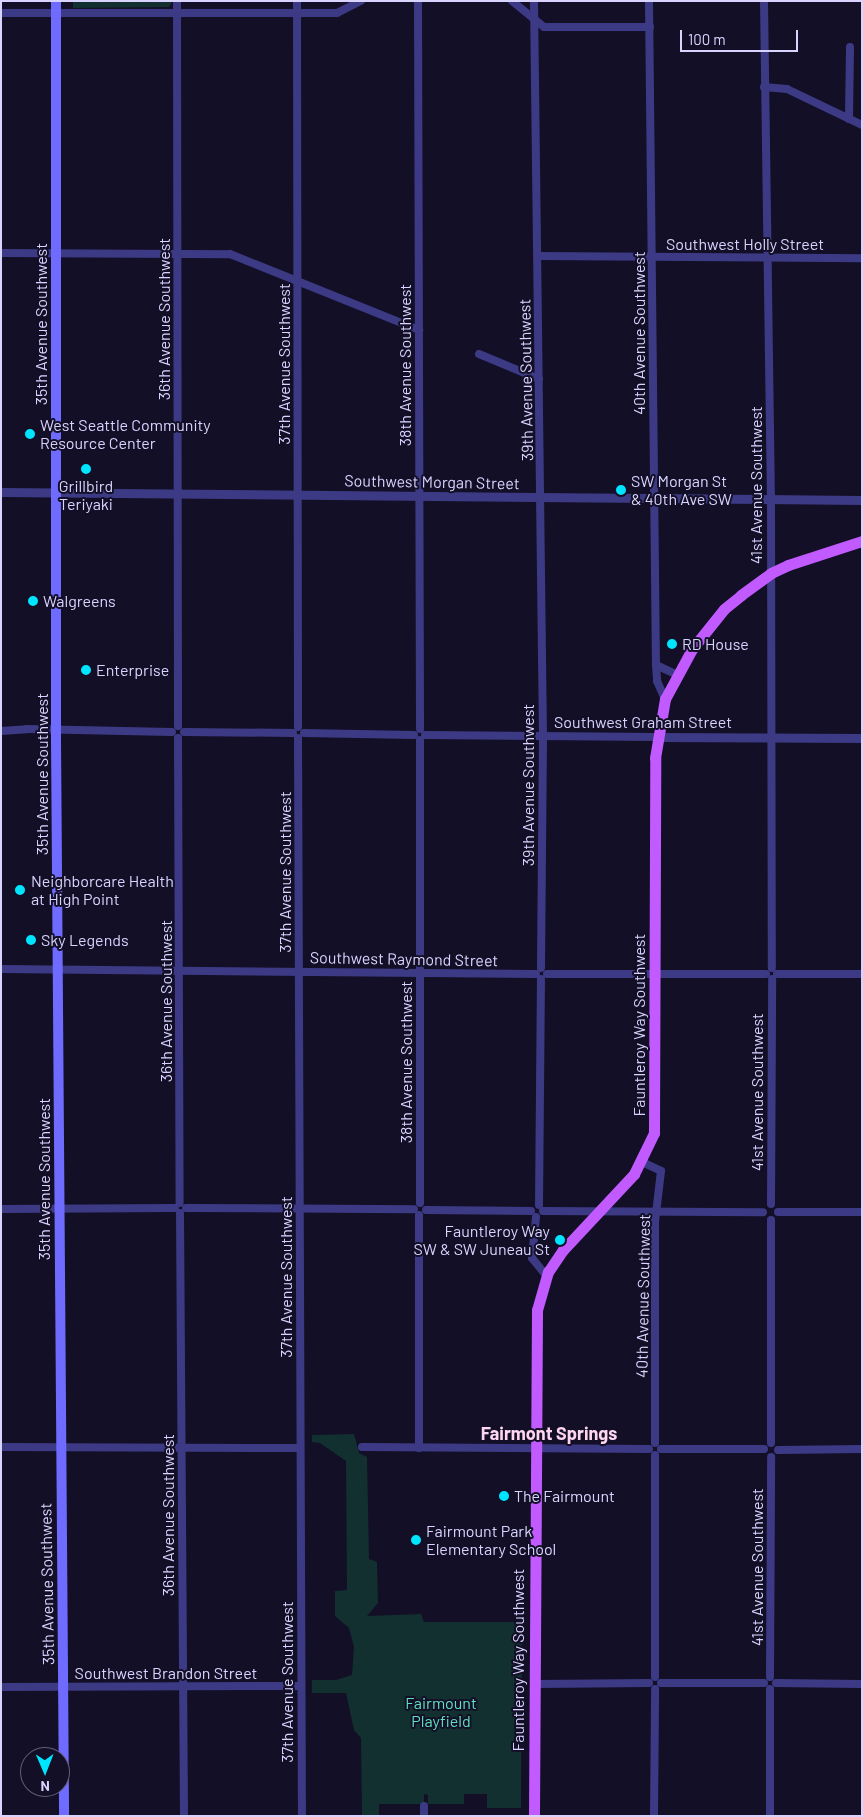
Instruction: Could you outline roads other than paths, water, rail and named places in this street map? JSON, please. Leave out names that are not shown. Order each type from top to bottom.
[{"type":"main road","name":"35th Avenue Southwest","points":[[56,1],[56,729],[64,1816]]},
{"type":"main road","name":"Fauntleroy Way Southwest","points":[[534,1816],[535,1326],[539,1293],[546,1275],[563,1250],[642,1162],[654,1132],[656,1116],[657,737],[664,699],[692,649],[724,609],[771,573],[804,558],[862,541]]},
{"type":"street","name":"36th Avenue Southwest","points":[[177,1],[177,494],[184,1816]]},
{"type":"street","name":"37th Avenue Southwest","points":[[297,1],[302,1816]]},
{"type":"street","points":[[1,14],[337,13],[361,1]]},
{"type":"street","name":"38th Avenue Southwest","points":[[418,1],[420,497],[419,1211]]},
{"type":"street","points":[[512,1],[527,11],[534,21],[544,28],[650,28]]},
{"type":"street","name":"39th Avenue Southwest","points":[[534,1],[543,736],[541,1208]]},
{"type":"street","name":"40th Avenue Southwest","points":[[649,1],[656,665],[657,681],[664,699]]},
{"type":"street","name":"41st Avenue Southwest","points":[[764,1],[771,499],[771,1204]]},
{"type":"street","points":[[849,119],[850,47]]},
{"type":"street","points":[[764,87],[787,89],[862,125]]},
{"type":"street","points":[[1,253],[178,252],[235,255],[419,330]]},
{"type":"street","name":"Southwest Holly Street","points":[[538,256],[862,258]]},
{"type":"street","points":[[479,354],[539,379]]},
{"type":"street","name":"Southwest Morgan Street","points":[[1,492],[862,500]]},
{"type":"street","points":[[656,665],[677,674]]},
{"type":"street","name":"Southwest Graham Street","points":[[1,731],[56,729],[420,735],[862,738]]},
{"type":"street","name":"Southwest Raymond Street","points":[[1,969],[541,974],[862,974]]},
{"type":"street","name":"40th Avenue Southwest","points":[[642,1162],[661,1171],[657,1211],[654,1816]]},
{"type":"street","points":[[763,1212],[771,1204],[778,1212],[862,1212]]},
{"type":"street","points":[[1,1209],[180,1208],[534,1214],[541,1208],[600,1211],[763,1212],[771,1220]]},
{"type":"street","points":[[419,1211],[419,1448]]},
{"type":"street","points":[[764,1450],[771,1443],[771,1220],[778,1212]]},
{"type":"street","points":[[534,1214],[532,1258],[546,1275]]},
{"type":"street","points":[[771,1443],[778,1450]]},
{"type":"street","points":[[1,1447],[300,1448]]},
{"type":"street","points":[[362,1447],[764,1450],[771,1457],[778,1450],[862,1449]]},
{"type":"street","name":"41st Avenue Southwest","points":[[770,1816],[771,1457]]},
{"type":"street","points":[[535,1684],[862,1684]]},
{"type":"street","name":"Southwest Brandon Street","points":[[1,1688],[301,1686]]},
{"type":"street","points":[[424,1806],[424,1816]]},
{"type":"place","name":"West Seattle Community Resource Center","points":[[30,434]]},
{"type":"place","name":"Grillbird Teriyaki","points":[[86,469]]},
{"type":"place","name":"SW Morgan St & 40th Ave SW","points":[[621,490]]},
{"type":"place","name":"Walgreens","points":[[33,601]]},
{"type":"place","name":"RD House","points":[[672,644]]},
{"type":"place","name":"Enterprise","points":[[86,670]]},
{"type":"place","name":"Neighborcare Health at High Point","points":[[20,890]]},
{"type":"place","name":"Sky Legends","points":[[31,940]]},
{"type":"place","name":"Fauntleroy Way SW & SW Juneau St","points":[[560,1240]]},
{"type":"place","name":"The Fairmount","points":[[504,1496]]},
{"type":"place","name":"Fairmount Park Elementary School","points":[[416,1540]]},
{"type":"district","name":"Fairmont Springs","points":[[549,1433]]},
{"type":"park label","name":"Fairmount Playfield","points":[[441,1712]]}]
